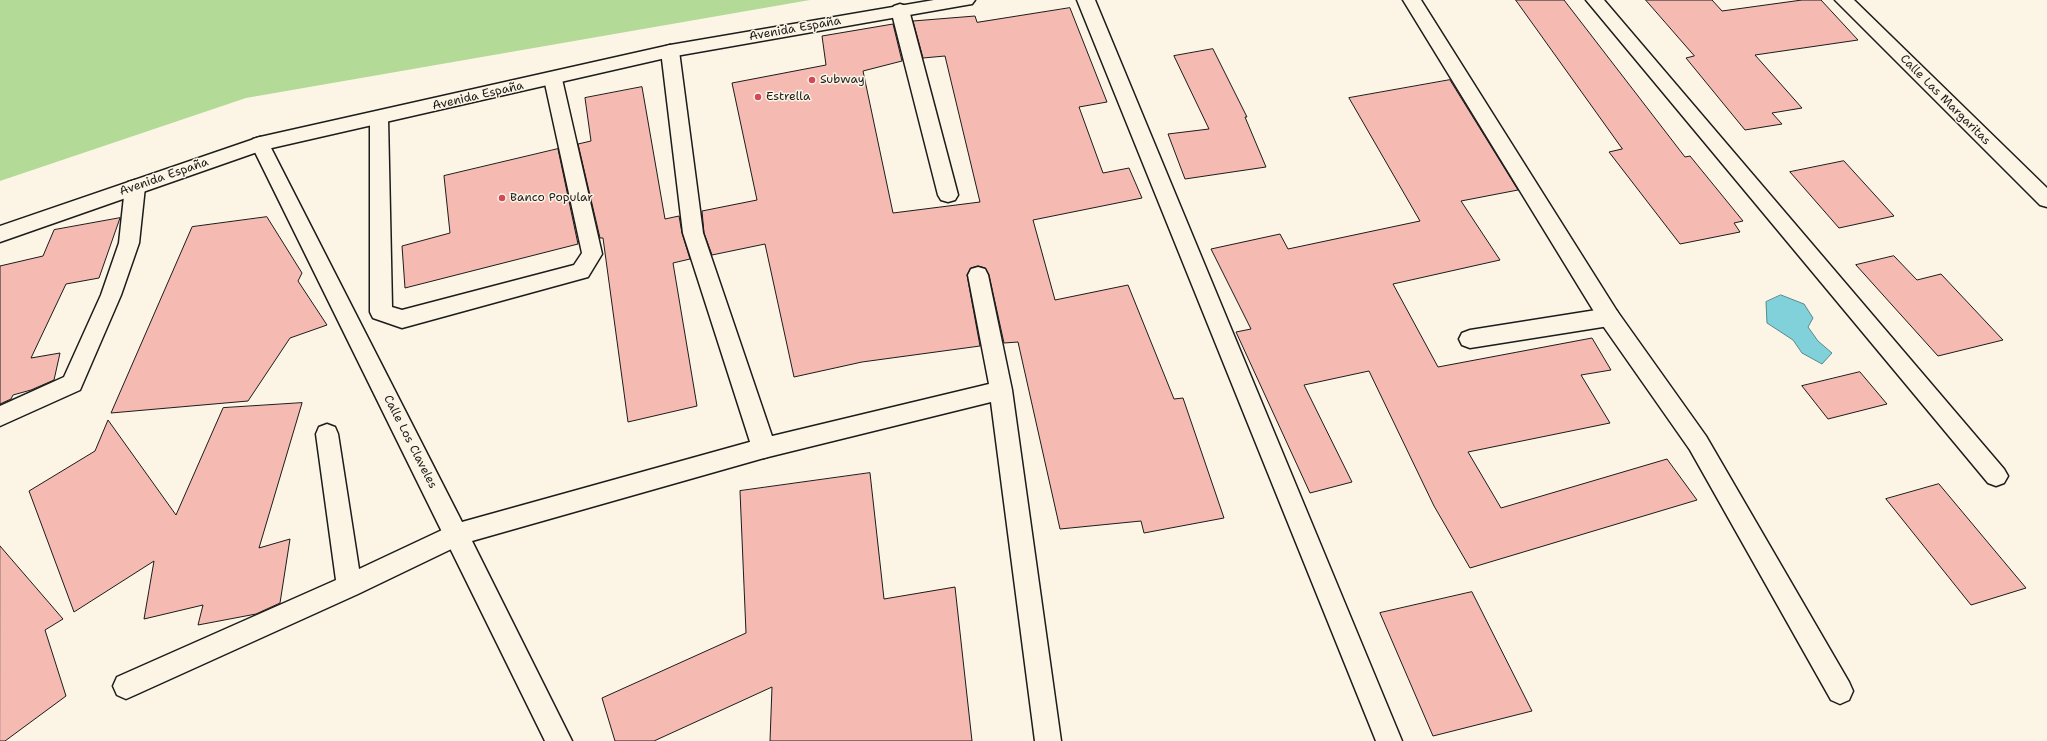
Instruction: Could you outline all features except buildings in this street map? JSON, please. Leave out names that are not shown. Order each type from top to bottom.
[{"type":"street","name":"Avenida España","points":[[0,234],[260,144],[553,79],[670,51],[900,10],[966,0]]},
{"type":"street","points":[[1086,0],[1389,741]]},
{"type":"street","points":[[1412,0],[1609,316],[1698,443],[1840,691]]},
{"type":"street","points":[[1595,0],[1996,476]]},
{"type":"street","name":"Calle Las Margaritas","points":[[1844,0],[2047,200]]},
{"type":"street","points":[[900,10],[948,194]]},
{"type":"street","points":[[670,51],[692,233],[764,448]]},
{"type":"street","points":[[379,118],[381,312],[402,319],[581,271],[592,254],[553,79]]},
{"type":"street","name":"Calle Los Claveles","points":[[260,144],[457,534],[559,741]]},
{"type":"street","points":[[0,416],[72,383],[111,295],[129,243],[135,187]]},
{"type":"street","points":[[978,275],[1001,390],[1048,741]]},
{"type":"street","points":[[1470,339],[1609,316]]},
{"type":"street","points":[[126,686],[349,586],[457,534],[764,448],[1001,390]]},
{"type":"street","points":[[327,434],[349,586]]},
{"type":"green space","points":[[0,0],[810,0],[246,98],[0,181]]},
{"type":"water","points":[[1781,295],[1804,304],[1813,318],[1808,327],[1818,341],[1832,353],[1822,364],[1802,353],[1793,340],[1767,323],[1766,302]]},
{"type":"place","name":"Subway","points":[[812,80]]},
{"type":"place","name":"Estrella","points":[[758,97]]},
{"type":"place","name":"Banco Popular","points":[[502,198]]}]
